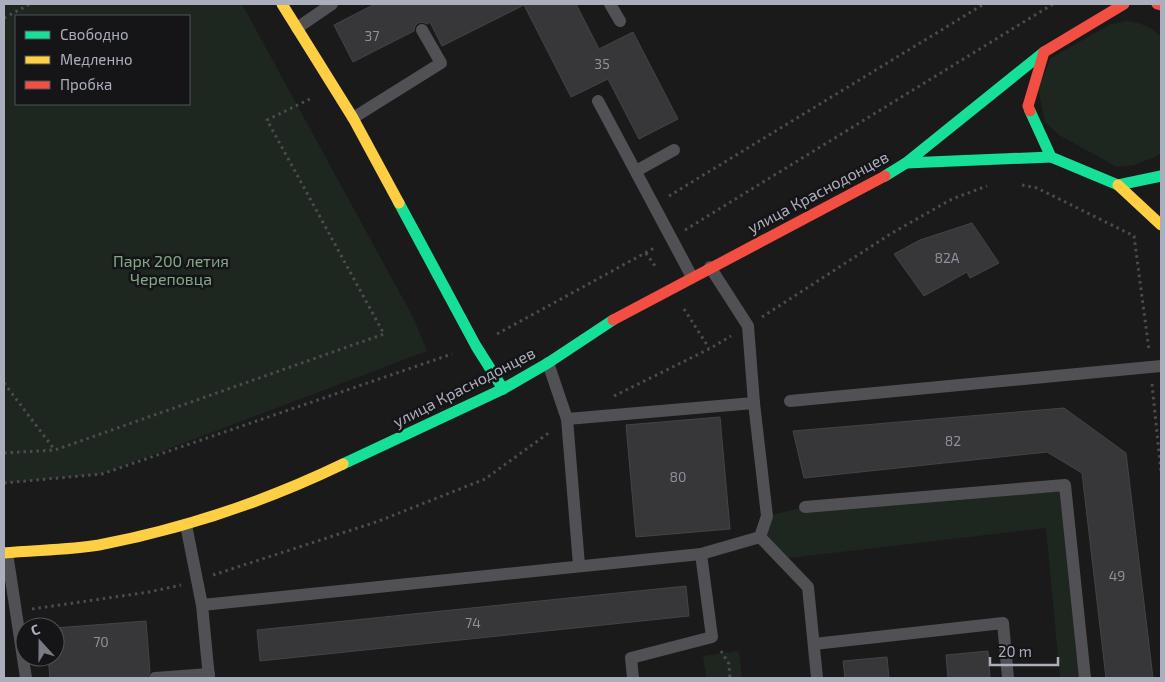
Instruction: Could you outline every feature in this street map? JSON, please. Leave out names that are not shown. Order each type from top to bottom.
[{"type":"main road","points":[[282,4],[353,118],[476,346],[502,389]]},
{"type":"main road","name":"улица Краснодонцев","points":[[5,553],[97,544],[186,525],[308,480],[502,389],[548,363],[616,318],[885,176],[906,163],[1044,52],[1102,9],[1124,4]]},
{"type":"main road","points":[[1157,4],[1161,5]]},
{"type":"main road","points":[[1044,52],[1028,106],[1051,157],[1118,185],[1161,225]]},
{"type":"main road","name":"улица Краснодонцев","points":[[906,163],[1051,157]]},
{"type":"main road","points":[[1118,185],[1161,176]]},
{"type":"lane","points":[[297,28],[332,4]]},
{"type":"lane","points":[[610,4],[620,21]]},
{"type":"lane","points":[[353,118],[441,63],[422,30]]},
{"type":"lane","points":[[598,101],[692,277]]},
{"type":"lane","points":[[636,171],[674,150]]},
{"type":"lane","points":[[710,267],[748,326],[754,403],[767,516],[760,537]]},
{"type":"lane","points":[[548,363],[567,420],[578,565]]},
{"type":"lane","points":[[790,401],[1161,366]]},
{"type":"lane","points":[[567,420],[754,403]]},
{"type":"lane","points":[[806,507],[1064,485],[1085,678]]},
{"type":"lane","points":[[155,678],[209,676],[202,605],[186,525]]},
{"type":"lane","points":[[202,605],[578,565],[701,554],[760,537]]},
{"type":"lane","points":[[760,537],[808,587],[817,678]]},
{"type":"lane","points":[[5,553],[26,678]]},
{"type":"lane","points":[[633,678],[631,658],[712,638],[701,554]]},
{"type":"lane","points":[[814,644],[1003,623],[1008,678]]},
{"type":"path","points":[[4,18],[30,4]]},
{"type":"path","points":[[654,205],[984,4]]},
{"type":"path","points":[[4,483],[102,474],[476,346],[671,238],[1053,4]]},
{"type":"path","points":[[4,453],[55,450],[384,334],[267,120],[298,106],[332,86]]},
{"type":"path","points":[[4,383],[55,450]]},
{"type":"path","points":[[712,638],[729,664],[730,678]]},
{"type":"green space","name":"Парк 200 летия Череповца","points":[[4,4],[242,4],[414,319],[427,351],[102,474],[4,483]]},
{"type":"green space","points":[[1127,21],[1145,26],[1161,37],[1161,153],[1134,165],[1117,167],[1059,135],[1045,122],[1038,88],[1051,58],[1111,24]]},
{"type":"green space","points":[[1065,485],[1085,678],[1060,678],[1046,528],[781,559],[760,537],[767,516],[805,507]]},
{"type":"green space","points":[[739,651],[742,678],[706,678],[703,656]]},
{"type":"building","points":[[375,4],[576,4],[599,49],[633,32],[678,119],[639,139],[608,79],[571,97],[524,5],[442,46],[430,22],[427,24],[418,23],[414,31],[353,62],[334,25]]},
{"type":"building","points":[[972,223],[999,263],[970,278],[967,272],[924,296],[894,254],[920,240]]},
{"type":"building","points":[[1064,408],[1126,453],[1153,678],[1106,678],[1082,473],[1047,452],[804,478],[793,431]]},
{"type":"building","points":[[720,417],[730,529],[636,537],[626,425]]},
{"type":"building","points":[[686,586],[689,616],[260,661],[257,630]]},
{"type":"building","points":[[146,621],[150,672],[147,678],[50,678],[49,667],[65,667],[65,627]]},
{"type":"building","points":[[988,651],[990,678],[948,678],[946,655]]},
{"type":"building","points":[[887,657],[889,678],[845,678],[843,661]]},
{"type":"traffic: fast","points":[[885,176],[906,163],[1044,52]]},
{"type":"traffic: fast","points":[[1030,111],[1051,157],[1118,185],[1161,176]]},
{"type":"traffic: fast","points":[[906,163],[1051,157]]},
{"type":"traffic: fast","points":[[399,203],[476,346],[503,389]]},
{"type":"traffic: fast","points":[[343,464],[503,389],[548,363],[613,320]]},
{"type":"traffic: slow","points":[[282,4],[353,118],[399,203]]},
{"type":"traffic: slow","points":[[1118,185],[1161,225]]},
{"type":"traffic: slow","points":[[4,553],[87,547],[162,531],[254,502],[343,464]]},
{"type":"traffic: jam","points":[[1030,111],[1028,106],[1044,52],[1124,4]]},
{"type":"traffic: jam","points":[[1157,4],[1161,5]]},
{"type":"traffic: jam","points":[[613,320],[885,176]]}]
